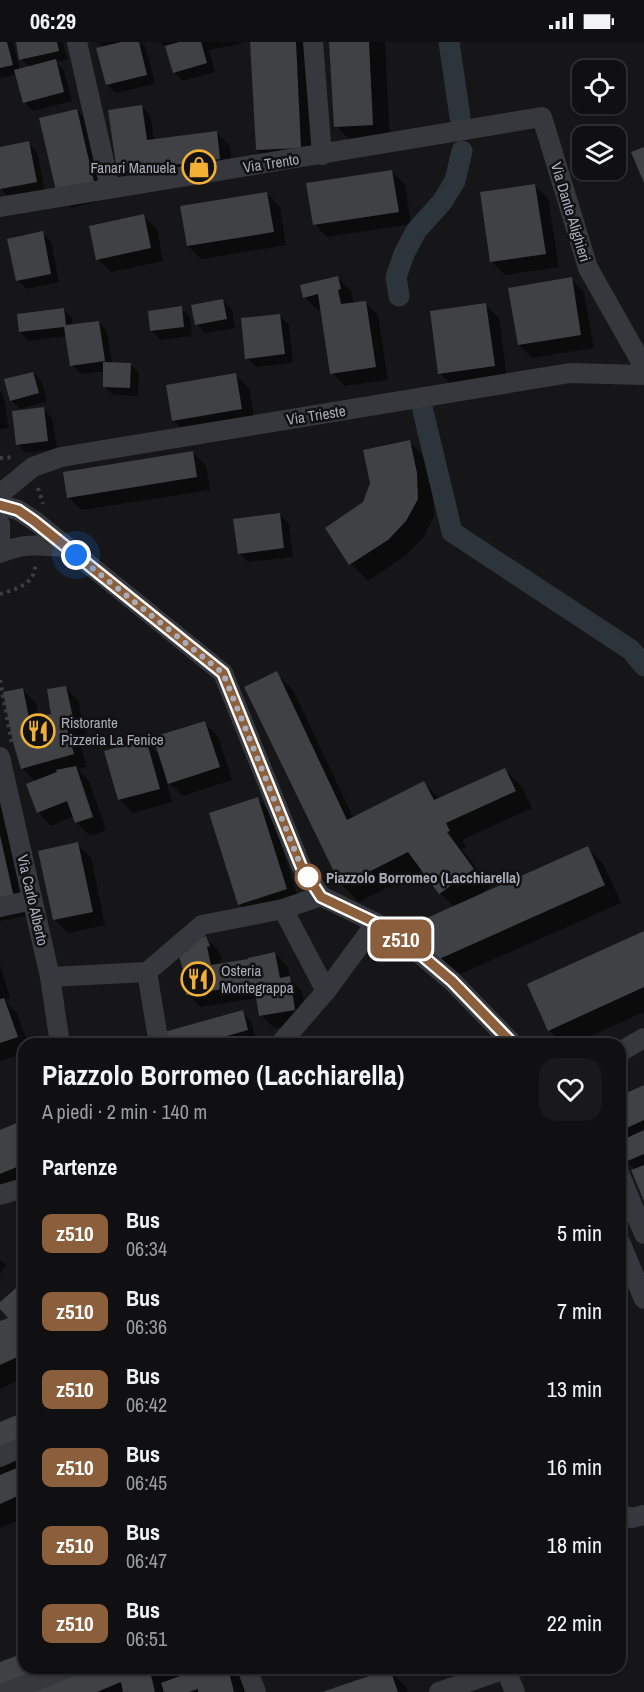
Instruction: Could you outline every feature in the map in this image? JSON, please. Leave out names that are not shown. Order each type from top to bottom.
[{"type":"street","points":[[77,42],[110,188]]},
{"type":"street","points":[[313,42],[322,155]]},
{"type":"street","name":"Via Trento","points":[[0,207],[542,117]]},
{"type":"street","name":"Via Dante Alighieri","points":[[542,117],[588,268],[644,367]]},
{"type":"street","name":"Via Trieste","points":[[0,494],[33,467],[61,457],[570,373],[644,375]]},
{"type":"street","points":[[0,505],[18,510],[223,673],[301,866],[321,897],[376,923],[406,942],[452,981],[507,1038]]},
{"type":"street","points":[[0,524],[0,543]]},
{"type":"street","points":[[0,553],[33,544],[66,547]]},
{"type":"street","name":"Via Carlo Alberto","points":[[0,757],[50,976],[59,1038]]},
{"type":"street","points":[[50,976],[147,972],[202,925],[284,909],[321,897]]},
{"type":"street","points":[[0,907],[32,900]]},
{"type":"street","points":[[284,909],[326,991]]},
{"type":"street","points":[[285,1038],[326,991],[376,923]]},
{"type":"street","points":[[147,972],[158,1038]]},
{"type":"street","points":[[626,1048],[644,1038]]},
{"type":"street","points":[[0,1195],[18,1190]]},
{"type":"street","points":[[626,1190],[644,1234]]},
{"type":"street","points":[[626,1256],[644,1299]]},
{"type":"street","points":[[0,1457],[18,1449]]},
{"type":"street","points":[[626,1516],[632,1518],[644,1515]]},
{"type":"street","points":[[7,1692],[53,1674]]},
{"type":"street","points":[[249,1674],[256,1692]]},
{"type":"street","points":[[439,1692],[491,1674]]},
{"type":"street","points":[[507,1674],[515,1692]]},
{"type":"path","points":[[0,594],[24,586],[32,577],[35,568],[33,544]]},
{"type":"building","points":[[0,42],[7,42],[13,65],[0,68]]},
{"type":"building","points":[[16,42],[57,42],[59,51],[19,60]]},
{"type":"building","points":[[121,42],[139,42],[147,75],[106,85],[96,48]]},
{"type":"building","points":[[179,42],[201,42],[207,63],[173,73],[165,46]]},
{"type":"building","points":[[250,42],[296,42],[301,148],[256,150]]},
{"type":"building","points":[[329,42],[369,42],[373,125],[334,127]]},
{"type":"building","points":[[56,59],[64,92],[23,103],[14,70]]},
{"type":"building","points":[[142,105],[147,140],[217,131],[220,159],[117,172],[108,110]]},
{"type":"building","points":[[77,109],[95,186],[57,195],[39,118]]},
{"type":"building","points":[[29,141],[37,182],[0,189],[0,147]]},
{"type":"building","points":[[644,147],[644,183],[631,152]]},
{"type":"building","points":[[392,170],[399,212],[313,225],[306,183]]},
{"type":"building","points":[[535,184],[546,254],[490,262],[480,192]]},
{"type":"building","points":[[267,192],[274,232],[187,246],[180,206]]},
{"type":"building","points":[[144,214],[151,248],[96,260],[89,226]]},
{"type":"building","points":[[43,231],[51,274],[16,281],[7,239]]},
{"type":"building","points":[[338,276],[341,304],[366,301],[376,367],[330,374],[318,294],[303,298],[300,285]]},
{"type":"building","points":[[572,277],[581,335],[518,345],[508,288]]},
{"type":"building","points":[[223,299],[227,319],[195,325],[191,305]]},
{"type":"building","points":[[486,303],[495,366],[438,374],[430,311]]},
{"type":"building","points":[[182,306],[184,327],[150,331],[148,311]]},
{"type":"building","points":[[64,308],[66,325],[99,321],[105,361],[70,366],[64,327],[19,332],[17,314]]},
{"type":"building","points":[[280,314],[285,354],[245,359],[241,318]]},
{"type":"building","points":[[103,362],[131,363],[130,388],[103,387]]},
{"type":"building","points":[[33,372],[39,393],[10,401],[4,379]]},
{"type":"building","points":[[236,373],[242,409],[172,421],[166,385]]},
{"type":"building","points":[[44,407],[48,441],[16,445],[12,411]]},
{"type":"building","points":[[410,440],[417,473],[418,499],[406,521],[388,540],[349,565],[325,528],[363,502],[370,483],[363,450]]},
{"type":"building","points":[[193,451],[197,477],[67,498],[63,472]]},
{"type":"building","points":[[280,513],[284,548],[238,554],[233,519]]},
{"type":"building","points":[[277,671],[347,820],[424,781],[434,800],[505,768],[516,791],[446,823],[450,831],[447,832],[474,869],[439,894],[408,852],[341,886],[244,687]]},
{"type":"building","points":[[66,686],[75,727],[67,728],[74,754],[21,769],[3,692],[23,688],[29,718],[51,714],[47,689]]},
{"type":"building","points":[[205,721],[220,767],[168,784],[153,737]]},
{"type":"building","points":[[146,739],[160,789],[118,800],[104,751]]},
{"type":"building","points":[[76,766],[93,817],[75,823],[67,801],[37,813],[26,784],[57,772],[56,770]]},
{"type":"building","points":[[258,797],[287,889],[238,905],[209,813]]},
{"type":"building","points":[[0,835],[14,898],[0,901]]},
{"type":"building","points":[[78,842],[93,912],[53,920],[38,851]]},
{"type":"building","points":[[588,846],[605,885],[437,960],[420,921]]},
{"type":"building","points":[[644,931],[644,987],[548,1031],[527,984]]},
{"type":"building","points":[[206,936],[210,946],[207,947],[211,965],[275,952],[280,978],[290,976],[295,1010],[259,1016],[253,984],[186,995],[178,953],[188,951],[185,944]]},
{"type":"building","points":[[4,998],[18,1037],[0,1043],[0,999]]},
{"type":"building","points":[[243,1010],[248,1030],[220,1038],[166,1038],[164,1032]]},
{"type":"building","points":[[644,1085],[644,1120],[626,1128],[626,1093]]},
{"type":"building","points":[[18,1122],[18,1166],[0,1174],[0,1130]]},
{"type":"building","points":[[644,1130],[644,1154],[626,1162],[626,1138]]},
{"type":"building","points":[[644,1165],[644,1201],[631,1170]]},
{"type":"building","points":[[18,1286],[18,1357],[0,1365],[0,1321],[8,1318],[0,1309],[0,1302]]},
{"type":"building","points":[[18,1414],[18,1446],[0,1453],[0,1422]]},
{"type":"building","points":[[18,1468],[18,1496],[0,1504],[0,1475]]},
{"type":"building","points":[[18,1655],[18,1674],[41,1674],[0,1690],[0,1662]]},
{"type":"building","points":[[70,1674],[151,1674],[155,1692],[123,1692],[121,1682],[97,1692],[23,1692]]},
{"type":"building","points":[[185,1674],[230,1674],[234,1692],[198,1692],[198,1689],[189,1692],[164,1692],[161,1683]]},
{"type":"building","points":[[375,1674],[392,1674],[398,1692],[322,1692]]},
{"type":"waterway","points":[[449,42],[460,117]]},
{"type":"waterway","points":[[399,296],[396,277],[404,254],[416,231],[442,202],[455,181],[462,151]]},
{"type":"waterway","points":[[423,411],[452,532],[631,650],[644,666]]},
{"type":"bus line","name":"z510","points":[[0,505],[18,510],[34,521],[223,673],[301,866],[321,897],[376,923],[406,942],[452,981],[507,1038]]},
{"type":"place","name":"Fanari Manuela","points":[[199,167]]},
{"type":"place","name":"Ristorante Pizzeria La Fenice","points":[[38,731]]},
{"type":"place","name":"Piazzolo Borromeo (Lacchiarella)","points":[[308,877]]},
{"type":"place","name":"Osteria Montegrappa","points":[[198,979]]},
{"type":"route","points":[[76,555],[223,673],[301,866],[311,881],[308,877]]}]
